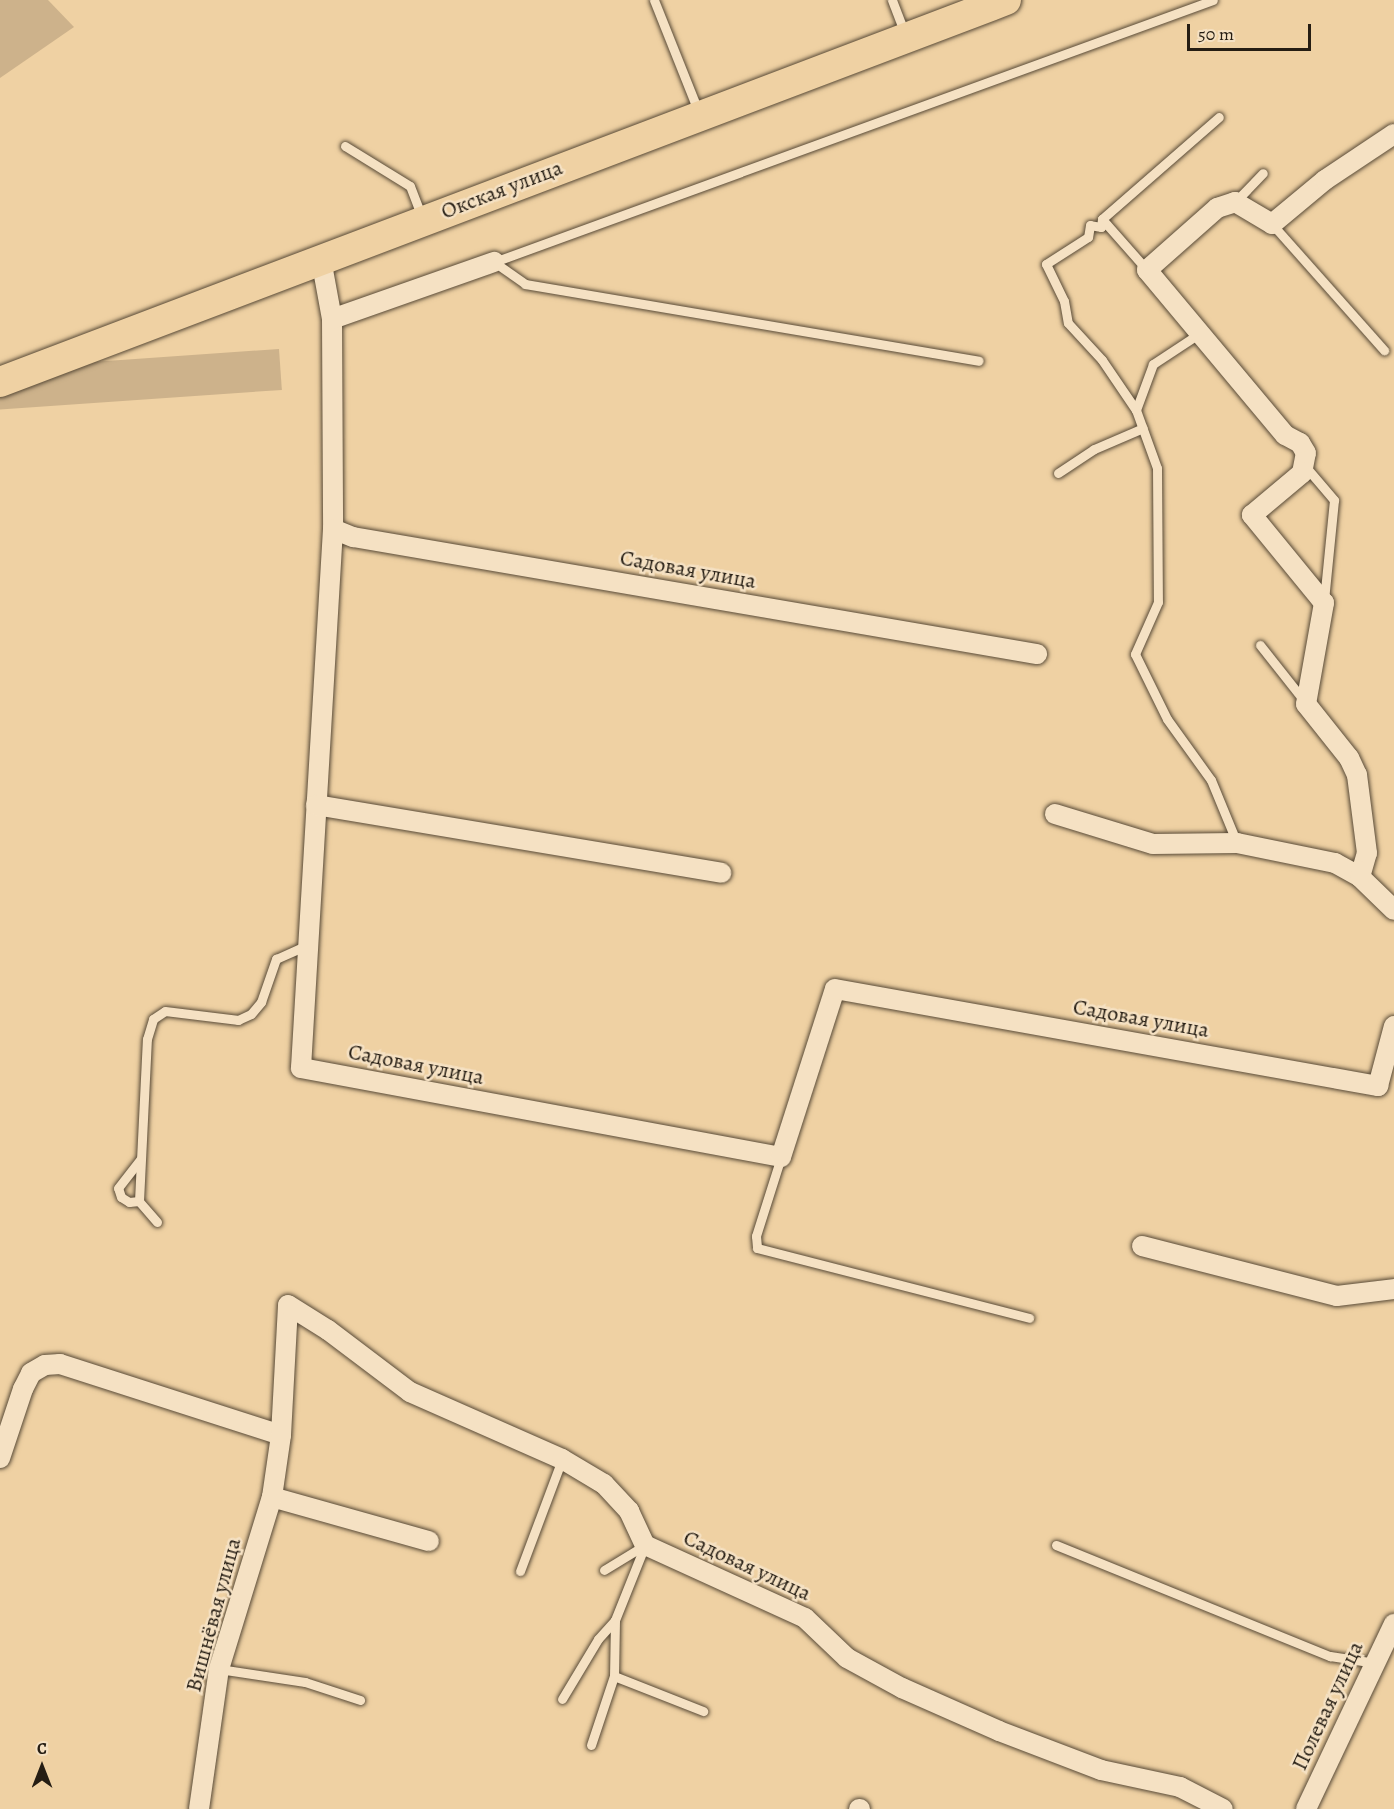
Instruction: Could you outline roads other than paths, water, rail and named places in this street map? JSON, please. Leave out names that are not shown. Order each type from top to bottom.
[{"type":"main road","name":"Окская улица","points":[[0,382],[423,219],[1006,0]]},
{"type":"street","points":[[1360,878],[1367,853],[1357,775],[1349,758],[1306,704],[1324,603],[1252,515],[1302,473],[1306,453],[1300,443],[1285,435],[1147,270],[1217,208],[1235,202],[1272,224],[1325,180],[1394,134]]},
{"type":"street","name":"Садовая улица","points":[[321,259],[333,319],[333,529],[301,1068],[781,1157],[835,988],[1378,1086],[1394,1026]]},
{"type":"street","points":[[333,319],[494,262]]},
{"type":"street","name":"Садовая улица","points":[[333,529],[365,539],[1037,654]]},
{"type":"street","points":[[316,805],[721,873]]},
{"type":"street","points":[[1055,814],[1153,844],[1237,843],[1335,863],[1360,878],[1394,910]]},
{"type":"street","points":[[1142,1246],[1336,1296],[1394,1289]]},
{"type":"street","name":"Вишнёвая улица","points":[[199,1809],[219,1669],[272,1497],[281,1435],[288,1305],[328,1329],[410,1392],[562,1459]]},
{"type":"street","points":[[0,1458],[23,1389],[31,1373],[45,1365],[60,1364],[281,1435]]},
{"type":"street","points":[[562,1459],[604,1484],[628,1511],[645,1545]]},
{"type":"street","points":[[272,1497],[429,1541]]},
{"type":"street","name":"Садовая улица","points":[[645,1545],[805,1618],[847,1658],[902,1688],[1101,1770],[1180,1787],[1223,1809]]},
{"type":"street","name":"Полевая улица","points":[[1306,1809],[1394,1624]]},
{"type":"lane","points":[[654,0],[700,115]]},
{"type":"lane","points":[[892,0],[906,36]]},
{"type":"lane","points":[[494,262],[1214,0]]},
{"type":"lane","points":[[1219,117],[1102,219],[1101,227],[1090,225],[1088,237],[1046,264],[1064,301],[1068,323],[1102,360],[1136,410],[1157,468],[1158,602],[1135,654],[1167,719],[1211,780],[1237,843]]},
{"type":"lane","points":[[345,146],[410,186],[423,219]]},
{"type":"lane","points":[[1235,202],[1263,173]]},
{"type":"lane","points":[[1102,219],[1147,270]]},
{"type":"lane","points":[[1272,224],[1384,350]]},
{"type":"lane","points":[[494,262],[525,284],[979,361]]},
{"type":"lane","points":[[1136,410],[1153,364],[1200,333]]},
{"type":"lane","points":[[1058,473],[1094,449],[1143,428]]},
{"type":"lane","points":[[1305,466],[1334,500],[1324,603]]},
{"type":"lane","points":[[1260,645],[1306,704]]},
{"type":"lane","points":[[157,1222],[139,1201],[147,1039],[153,1019],[165,1011],[238,1020],[251,1014],[261,1002],[276,959],[307,945]]},
{"type":"lane","points":[[781,1157],[756,1236],[757,1248],[1029,1318]]},
{"type":"lane","points":[[139,1201],[129,1202],[121,1197],[118,1188],[141,1159]]},
{"type":"lane","points":[[520,1571],[562,1459]]},
{"type":"lane","points":[[604,1570],[645,1545]]},
{"type":"lane","points":[[562,1699],[598,1639],[615,1620],[645,1545]]},
{"type":"lane","points":[[1056,1545],[1330,1656],[1375,1663]]},
{"type":"lane","points":[[591,1745],[614,1676],[615,1620]]},
{"type":"lane","points":[[219,1669],[305,1682],[360,1701]]},
{"type":"lane","points":[[614,1676],[703,1711]]}]
